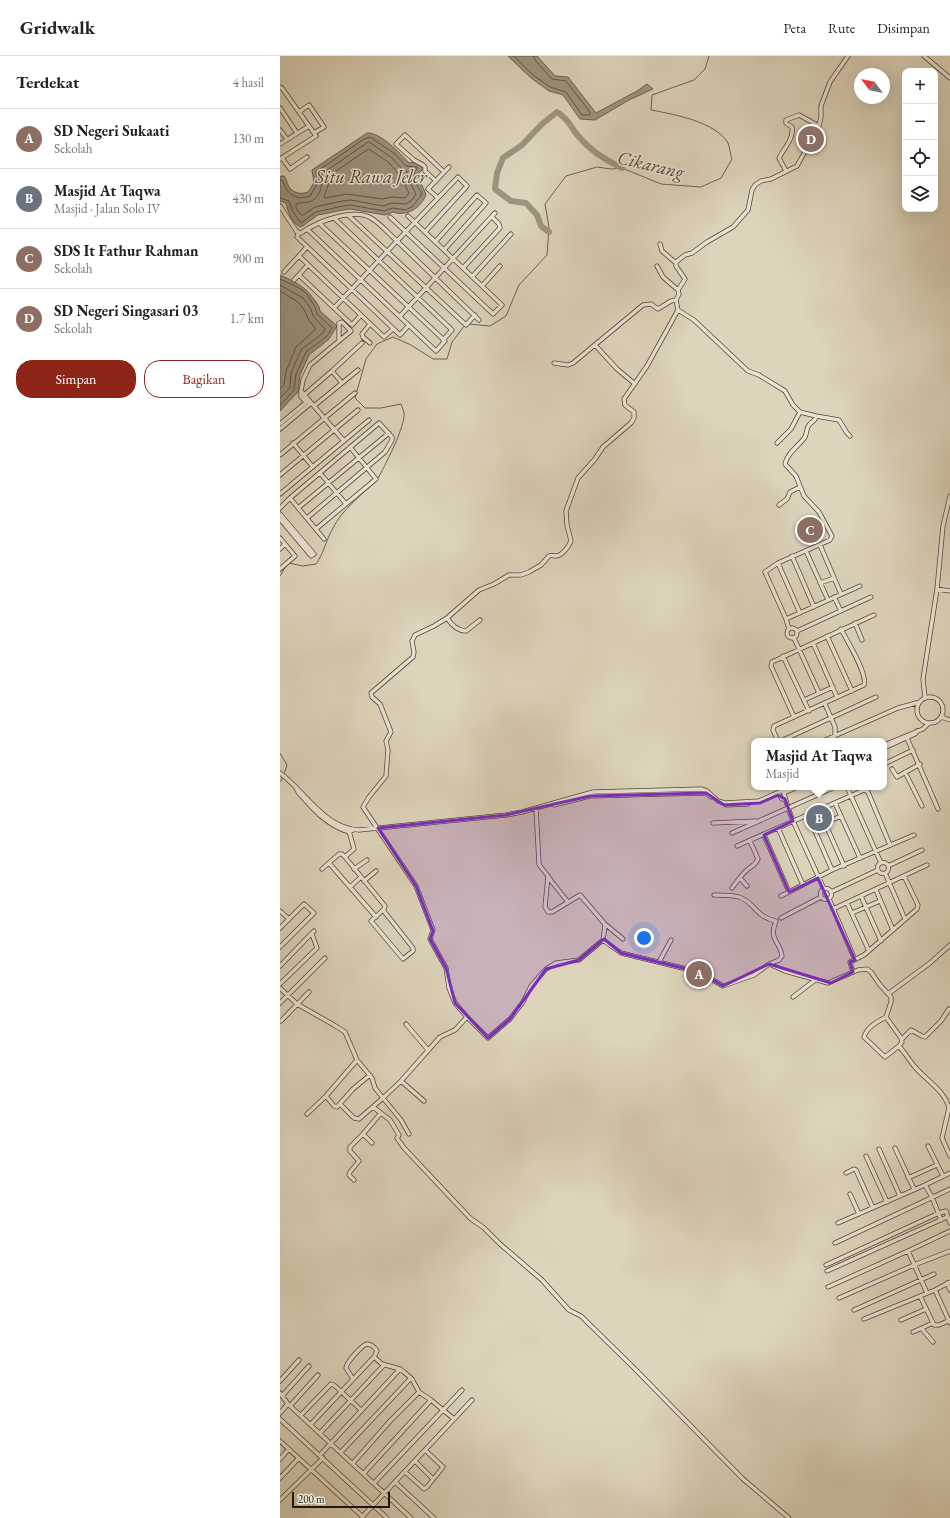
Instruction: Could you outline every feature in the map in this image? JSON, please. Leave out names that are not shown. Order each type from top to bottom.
[{"type":"street","points":[[676,264],[677,260],[695,251],[707,242],[734,227],[748,210],[752,190],[755,185],[761,181],[771,179],[795,168],[798,165],[819,126],[821,117],[820,106],[830,82],[848,56]]},
{"type":"street","points":[[924,56],[950,78]]},
{"type":"street","points":[[280,87],[316,136],[281,159],[290,169],[307,157]]},
{"type":"street","points":[[299,112],[310,105],[324,127],[314,133]]},
{"type":"street","points":[[280,108],[297,133]]},
{"type":"street","points":[[786,171],[779,158],[789,142],[793,131],[792,127],[786,123],[786,120],[799,115],[819,126]]},
{"type":"street","points":[[280,144],[309,126]]},
{"type":"street","points":[[280,130],[287,140]]},
{"type":"street","points":[[436,181],[425,171],[425,167],[423,165],[414,160],[396,144],[405,135],[444,172]]},
{"type":"street","points":[[438,198],[428,189],[449,167]]},
{"type":"street","points":[[334,308],[458,177],[467,186],[425,232]]},
{"type":"street","points":[[435,242],[477,194],[486,203],[444,250]]},
{"type":"street","points":[[280,206],[297,232],[299,232]]},
{"type":"street","points":[[400,316],[495,213]]},
{"type":"street","points":[[299,232],[301,233],[319,223],[348,215],[361,215],[373,219],[480,320]]},
{"type":"street","points":[[348,215],[466,325],[475,315]]},
{"type":"street","points":[[390,217],[493,314],[502,305],[408,216]]},
{"type":"street","points":[[463,268],[500,228],[499,224],[492,217]]},
{"type":"street","points":[[307,229],[436,351],[444,343],[443,340],[452,330],[334,218]]},
{"type":"street","points":[[319,223],[443,340]]},
{"type":"street","points":[[299,232],[297,237],[400,335],[409,325]]},
{"type":"street","points":[[472,277],[511,234]]},
{"type":"street","points":[[660,244],[662,251],[676,264],[685,280],[678,290]]},
{"type":"street","points":[[284,272],[307,247]]},
{"type":"street","points":[[299,256],[384,337],[393,329]]},
{"type":"street","points":[[294,280],[308,265]]},
{"type":"street","points":[[482,286],[500,266]]},
{"type":"street","points":[[554,363],[568,365],[573,363],[643,305],[651,304],[658,309],[671,301],[676,300],[680,294],[678,290],[663,277],[657,266]]},
{"type":"street","points":[[299,275],[352,325],[361,315]]},
{"type":"street","points":[[604,923],[603,940],[579,960],[556,963],[546,969],[532,986],[523,1002],[510,1019],[489,1038],[486,1038],[455,1003],[449,988],[446,968],[430,941],[433,930],[416,886],[363,807],[372,792],[386,776],[388,750],[386,741],[391,732],[380,704],[372,697],[371,693],[413,657],[412,640],[415,635],[447,618],[479,590],[494,584],[509,575],[521,575],[529,572],[541,565],[549,556],[557,556],[561,554],[569,545],[571,541],[567,525],[566,511],[573,488],[581,473],[595,459],[600,450],[632,421],[634,412],[625,405],[624,401],[647,366],[678,310],[676,300]]},
{"type":"street","points":[[678,310],[694,320],[748,371],[759,375],[785,391],[793,405],[800,412],[839,420],[850,436]]},
{"type":"street","points":[[310,403],[301,397],[303,380],[310,364],[339,341],[351,330],[342,322],[339,323],[339,341]]},
{"type":"street","points":[[370,324],[362,334],[363,337],[370,343]]},
{"type":"street","points":[[304,395],[362,343]]},
{"type":"street","points":[[595,345],[617,370],[635,384]]},
{"type":"street","points":[[280,424],[342,383],[358,370]]},
{"type":"street","points":[[332,371],[342,383]]},
{"type":"street","points":[[301,391],[344,441]]},
{"type":"street","points":[[280,455],[355,393]]},
{"type":"street","points":[[280,429],[301,409]]},
{"type":"street","points":[[280,474],[358,410]]},
{"type":"street","points":[[777,443],[791,430],[800,412]]},
{"type":"street","points":[[794,638],[791,639],[787,635],[789,629],[786,619],[765,572],[792,556],[830,540],[832,535],[819,512],[804,496],[796,476],[786,466],[785,462],[796,445],[806,436],[808,427],[816,419],[816,416]]},
{"type":"street","points":[[280,494],[369,420]]},
{"type":"street","points":[[280,508],[379,423],[392,437],[392,440],[385,452],[307,518]]},
{"type":"street","points":[[298,508],[388,433]]},
{"type":"street","points":[[293,444],[313,467]]},
{"type":"street","points":[[316,529],[376,479],[350,447]]},
{"type":"street","points":[[320,473],[346,504]]},
{"type":"street","points":[[779,505],[787,499],[790,492],[800,488]]},
{"type":"street","points":[[924,698],[923,680],[937,589],[943,526],[950,496]]},
{"type":"street","points":[[290,498],[324,539]]},
{"type":"street","points":[[280,514],[312,555],[280,519]]},
{"type":"street","points":[[280,538],[295,556],[280,569]]},
{"type":"street","points":[[280,549],[285,544]]},
{"type":"street","points":[[820,545],[841,594]]},
{"type":"street","points":[[806,551],[828,600]]},
{"type":"street","points":[[792,556],[814,607]]},
{"type":"street","points":[[778,563],[800,613]]},
{"type":"street","points":[[820,583],[834,578]]},
{"type":"street","points":[[786,619],[860,586]]},
{"type":"street","points":[[937,589],[950,592]]},
{"type":"street","points":[[834,597],[841,612]]},
{"type":"street","points":[[789,629],[794,629],[797,631],[871,597]]},
{"type":"street","points":[[794,717],[771,666],[772,662],[874,614]]},
{"type":"street","points":[[447,618],[458,629],[463,631],[466,631],[480,620]]},
{"type":"street","points":[[855,623],[862,640]]},
{"type":"street","points":[[778,738],[773,728],[837,697],[863,687],[865,681],[861,668],[841,629]]},
{"type":"street","points":[[794,638],[797,631]]},
{"type":"street","points":[[827,636],[852,691]]},
{"type":"street","points":[[794,638],[819,693]]},
{"type":"street","points":[[813,643],[837,697]]},
{"type":"street","points":[[784,656],[809,711]]},
{"type":"street","points":[[804,700],[833,687]]},
{"type":"street","points":[[786,738],[876,697]]},
{"type":"street","points":[[933,697],[940,701],[943,708],[941,716],[936,721],[929,722],[923,720],[918,715],[920,702],[924,698],[933,697]]},
{"type":"street","points":[[831,738],[898,708],[920,702]]},
{"type":"street","points":[[825,704],[834,727],[834,736]]},
{"type":"street","points":[[941,716],[950,720]]},
{"type":"street","points":[[887,745],[926,727],[929,722]]},
{"type":"street","points":[[834,727],[841,733]]},
{"type":"street","points":[[887,745],[907,738],[915,734],[917,731]]},
{"type":"street","points":[[907,738],[920,764],[938,809]]},
{"type":"street","points":[[887,763],[913,750]]},
{"type":"street","points":[[892,769],[896,777],[920,764]]},
{"type":"street","points":[[905,772],[922,806]]},
{"type":"street","points":[[280,773],[287,778],[324,815],[336,824],[350,830],[506,815],[536,809],[581,796],[706,793],[721,804],[740,805],[760,803],[788,790]]},
{"type":"street","points":[[732,833],[828,790]]},
{"type":"street","points":[[848,790],[875,852],[881,863],[888,866]]},
{"type":"street","points":[[737,846],[864,790],[867,791],[890,845]]},
{"type":"street","points":[[784,791],[785,800],[793,821],[824,890]]},
{"type":"street","points":[[778,794],[785,800]]},
{"type":"street","points":[[835,803],[860,858]]},
{"type":"street","points":[[536,809],[539,864],[568,902]]},
{"type":"street","points":[[808,815],[832,870]]},
{"type":"street","points":[[814,828],[841,816]]},
{"type":"street","points":[[713,823],[759,821]]},
{"type":"street","points":[[825,823],[844,866]]},
{"type":"street","points":[[778,828],[803,885]]},
{"type":"street","points":[[345,857],[354,849],[350,830]]},
{"type":"street","points":[[764,835],[789,892]]},
{"type":"street","points":[[781,896],[832,870],[914,835]]},
{"type":"street","points":[[732,888],[758,859],[750,841]]},
{"type":"street","points":[[888,866],[922,850]]},
{"type":"street","points":[[322,869],[340,854],[345,857],[354,870],[385,906],[383,910],[371,921],[403,959],[413,951],[413,948],[383,910]]},
{"type":"street","points":[[354,870],[367,860]]},
{"type":"street","points":[[329,863],[376,917]]},
{"type":"street","points":[[878,870],[878,866],[881,863]]},
{"type":"street","points":[[833,909],[890,884],[927,865]]},
{"type":"street","points":[[885,873],[888,872],[888,866]]},
{"type":"street","points":[[878,870],[882,874],[885,873]]},
{"type":"street","points":[[831,892],[878,870]]},
{"type":"street","points":[[364,881],[376,871]]},
{"type":"street","points":[[885,873],[905,919]]},
{"type":"street","points":[[548,876],[544,904],[548,912],[552,912],[580,894],[604,923],[623,938]]},
{"type":"street","points":[[854,972],[850,962],[869,951],[917,909],[918,907],[904,876]]},
{"type":"street","points":[[350,887],[361,877]]},
{"type":"street","points":[[740,878],[747,886]]},
{"type":"street","points":[[824,890],[827,889],[831,892]]},
{"type":"street","points":[[821,897],[822,891],[824,890]]},
{"type":"street","points":[[876,890],[893,930]]},
{"type":"street","points":[[831,892],[831,897],[829,899],[855,960]]},
{"type":"street","points":[[603,940],[621,953],[699,972],[723,986],[754,975],[769,964],[779,960],[782,956],[773,935],[773,928],[776,921],[762,917],[755,908],[739,897],[714,895]]},
{"type":"street","points":[[861,896],[880,941]]},
{"type":"street","points":[[821,897],[826,900],[829,899]]},
{"type":"street","points":[[781,918],[821,897]]},
{"type":"street","points":[[852,912],[880,901]]},
{"type":"street","points":[[848,903],[869,951]]},
{"type":"street","points":[[280,928],[304,904],[314,913],[280,947]]},
{"type":"street","points":[[280,911],[289,919]]},
{"type":"street","points":[[280,966],[313,933],[317,947],[316,949],[280,984]]},
{"type":"street","points":[[659,962],[671,940]]},
{"type":"street","points":[[888,994],[930,963],[950,945]]},
{"type":"street","points":[[280,1003],[325,958]]},
{"type":"street","points":[[769,964],[815,980],[830,983],[854,972],[865,969],[870,970],[880,985],[891,997],[891,1002],[886,1017],[874,1023],[866,1031],[864,1037],[885,1057],[900,1046],[902,1039],[911,1030],[925,1037],[949,1009]]},
{"type":"street","points":[[793,997],[815,980]]},
{"type":"street","points":[[280,988],[297,1004],[345,1032],[357,1060],[373,1079],[376,1088],[401,1120],[409,1134]]},
{"type":"street","points":[[281,1021],[309,992]]},
{"type":"street","points":[[340,1104],[357,1119],[362,1117],[401,1081],[442,1035],[457,1029],[467,1017]]},
{"type":"street","points":[[886,1017],[902,1039]]},
{"type":"street","points":[[406,1024],[428,1050]]},
{"type":"street","points":[[900,1046],[915,1067],[944,1098],[948,1105],[949,1110],[942,1138],[950,1156]]},
{"type":"street","points":[[307,1114],[326,1096],[357,1060]]},
{"type":"street","points":[[326,1096],[335,1107],[370,1075]]},
{"type":"street","points":[[401,1081],[424,1101]]},
{"type":"street","points":[[373,1107],[394,1126],[399,1135],[397,1138],[404,1148],[470,1218],[484,1228],[500,1244],[542,1280],[569,1310],[580,1316],[634,1367],[743,1480],[789,1518]]},
{"type":"street","points":[[354,1180],[349,1175],[359,1162],[350,1151],[350,1148],[381,1113]]},
{"type":"street","points":[[363,1134],[372,1143]]},
{"type":"street","points":[[928,1146],[943,1176]]},
{"type":"street","points":[[879,1148],[900,1196]]},
{"type":"street","points":[[895,1148],[914,1189]]},
{"type":"street","points":[[866,1156],[887,1202]]},
{"type":"street","points":[[908,1178],[937,1165]]},
{"type":"street","points":[[846,1173],[852,1169],[856,1170],[873,1208]]},
{"type":"street","points":[[838,1223],[914,1189],[925,1186],[950,1173]]},
{"type":"street","points":[[925,1186],[932,1197],[941,1220]]},
{"type":"street","points":[[835,1243],[950,1189]]},
{"type":"street","points":[[850,1194],[859,1214]]},
{"type":"street","points":[[826,1265],[939,1213],[946,1211],[950,1223]]},
{"type":"street","points":[[827,1271],[948,1217]]},
{"type":"street","points":[[828,1287],[908,1252],[950,1231]]},
{"type":"street","points":[[839,1298],[950,1251]]},
{"type":"street","points":[[908,1252],[927,1293]]},
{"type":"street","points":[[854,1310],[934,1274]]},
{"type":"street","points":[[864,1319],[949,1283],[950,1290]]},
{"type":"street","points":[[920,1296],[933,1323],[936,1326],[949,1321],[935,1290]]},
{"type":"street","points":[[901,1320],[926,1309]]},
{"type":"street","points":[[913,1332],[933,1323]]},
{"type":"street","points":[[922,1328],[933,1342]]},
{"type":"street","points":[[311,1424],[377,1353],[377,1350],[368,1345],[364,1345],[346,1366],[348,1374],[353,1378]]},
{"type":"street","points":[[374,1356],[384,1365],[400,1369],[411,1378],[419,1392],[454,1419]]},
{"type":"street","points":[[280,1380],[298,1360]]},
{"type":"street","points":[[320,1433],[384,1365]]},
{"type":"street","points":[[309,1366],[281,1395],[289,1405],[411,1518]]},
{"type":"street","points":[[280,1500],[311,1470],[331,1443],[400,1369]]},
{"type":"street","points":[[280,1413],[318,1375]]},
{"type":"street","points":[[341,1452],[411,1378]]},
{"type":"street","points":[[301,1415],[329,1385],[334,1384],[361,1410]]},
{"type":"street","points":[[374,1483],[462,1390]]},
{"type":"street","points":[[353,1463],[419,1392]]},
{"type":"street","points":[[364,1473],[431,1400]]},
{"type":"street","points":[[280,1441],[288,1450],[363,1517],[472,1400]]},
{"type":"street","points":[[280,1419],[387,1518]]},
{"type":"street","points":[[280,1458],[288,1450]]},
{"type":"street","points":[[405,1472],[424,1489],[443,1468],[425,1450]]},
{"type":"street","points":[[280,1478],[298,1459]]},
{"type":"street","points":[[415,1461],[433,1479]]},
{"type":"street","points":[[395,1482],[434,1518]]},
{"type":"highlighted area","points":[[706,793],[724,805],[760,803],[778,795],[785,799],[793,821],[764,835],[789,892],[818,878],[855,960],[850,962],[853,972],[831,983],[769,964],[723,986],[699,972],[621,953],[604,939],[579,960],[546,969],[510,1019],[488,1038],[455,1003],[446,968],[430,939],[433,931],[416,886],[378,828],[506,815],[590,796]]},
{"type":"water","points":[[508,56],[537,56],[555,76],[568,77],[596,113],[647,84],[653,89],[629,100],[595,120],[580,119],[563,95],[549,91],[531,78]]},
{"type":"water","name":"Situ Rawa Jeler","points":[[367,133],[384,139],[409,163],[415,162],[422,166],[422,170],[417,175],[426,194],[421,203],[413,210],[403,213],[393,212],[385,215],[350,209],[318,215],[301,227],[295,223],[286,203],[280,201],[281,176],[285,177],[288,185],[294,192],[308,192],[314,183],[312,170]]},
{"type":"water","points":[[280,275],[290,279],[306,290],[317,303],[320,311],[337,326],[329,339],[309,355],[300,375],[298,392],[280,411]]},
{"type":"waterway","name":"Cikarang","points":[[468,324],[490,326],[506,316],[519,285],[547,255],[549,227],[545,204],[566,176],[597,167],[611,169],[622,168],[661,184],[701,187],[721,178],[732,159],[728,143],[722,136],[704,124],[671,114],[651,110],[652,95],[694,80],[705,69],[709,56]]},
{"type":"waterway","points":[[549,232],[541,226],[537,215],[526,203],[511,201],[495,189],[497,173],[503,158],[522,145],[542,124],[557,112],[565,118],[579,137],[593,151],[622,168]]},
{"type":"waterway","name":"Cikarang","points":[[378,478],[402,427],[404,413],[401,404],[381,408],[365,408],[355,398],[366,359],[377,344],[393,337],[411,345],[433,359],[447,359],[452,342],[465,325]]},
{"type":"waterway","name":"Cikarang","points":[[288,563],[303,566],[316,564],[341,515],[375,482]]},
{"type":"waterway","name":"Cikarang","points":[[280,576],[286,566]]},
{"type":"waterway","name":"Cikarang","points":[[280,753],[287,765],[284,774]]},
{"type":"waterway","name":"Cikarang","points":[[280,782],[283,777]]},
{"type":"place","name":"SD Negeri Singasari 03","points":[[811,139]]},
{"type":"place","name":"SDS It Fathur Rahman","points":[[810,530]]},
{"type":"place","name":"Masjid At Taqwa","points":[[819,818]]},
{"type":"place","name":"SD Negeri Sukaati","points":[[699,974]]}]
